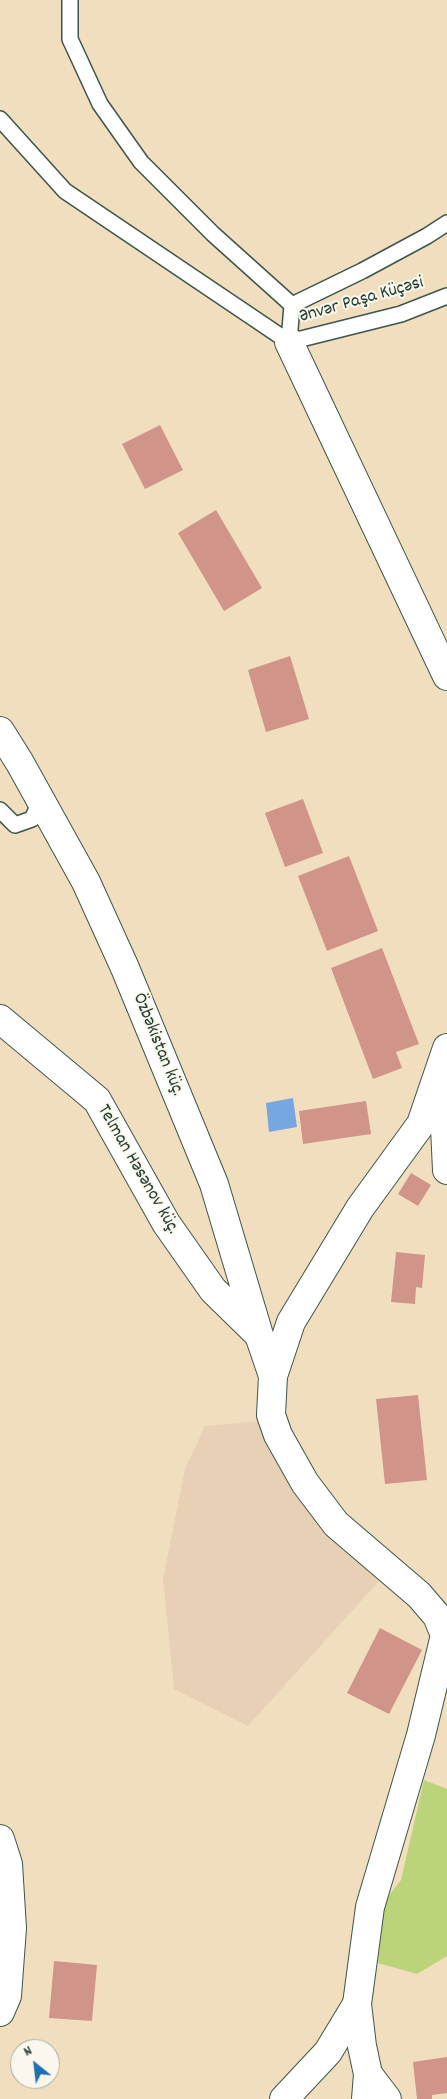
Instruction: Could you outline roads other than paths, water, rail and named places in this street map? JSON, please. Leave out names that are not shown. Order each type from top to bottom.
[{"type":"street","points":[[288,342],[447,676]]},
{"type":"street","name":"Özbəkistan küç.","points":[[0,731],[86,882],[126,968],[214,1184],[273,1376]]},
{"type":"street","name":"Telman Həsənov küç.","points":[[0,1019],[97,1100],[171,1230],[213,1290],[259,1335]]},
{"type":"street","points":[[444,1055],[447,1170]]},
{"type":"street","points":[[387,2099],[367,2086],[357,2004],[370,1907],[421,1735],[446,1633],[437,1616],[419,1594],[336,1524],[305,1484],[278,1435],[271,1415],[273,1376],[291,1322],[360,1208],[421,1124],[444,1055]]},
{"type":"street","points":[[0,1839],[8,1864],[12,1928],[7,1996],[0,2012]]},
{"type":"street","points":[[284,2099],[328,2052],[357,2004]]},
{"type":"lane","points":[[70,0],[70,39],[100,104],[141,162],[213,234],[292,305]]},
{"type":"lane","points":[[0,119],[65,191],[288,342],[292,305]]},
{"type":"lane","points":[[292,305],[370,267],[447,223]]},
{"type":"lane","name":"Ənvər Paşa Küçəsi","points":[[288,342],[401,314],[447,296]]},
{"type":"lane","points":[[0,810],[15,825],[32,819],[41,800]]},
{"type":"water","points":[[293,1098],[297,1127],[269,1132],[266,1103]]}]
